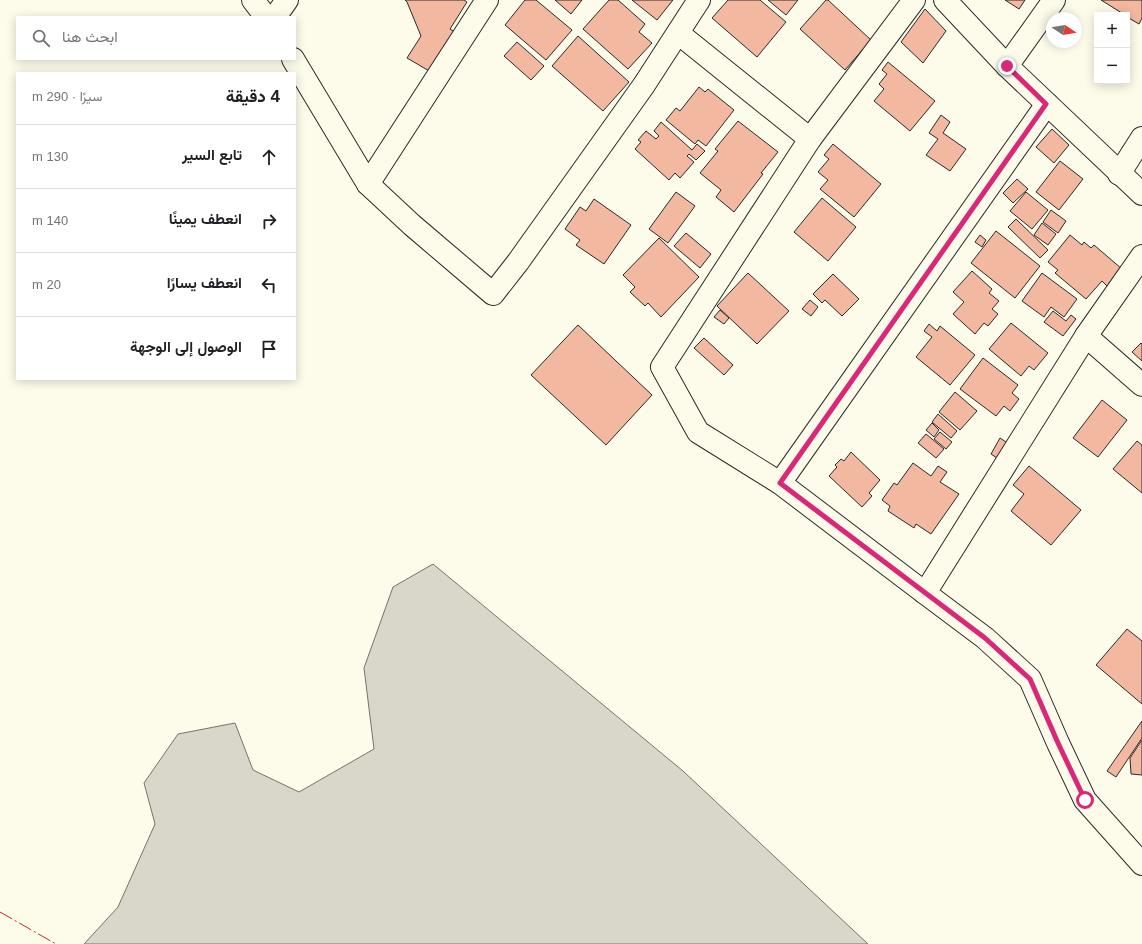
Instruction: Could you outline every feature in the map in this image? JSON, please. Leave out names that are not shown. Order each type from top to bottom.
[{"type":"street","points":[[253,0],[265,16]]},
{"type":"street","points":[[276,16],[287,0]]},
{"type":"street","points":[[368,184],[487,0]]},
{"type":"street","points":[[294,60],[368,184],[412,226],[493,294],[518,262],[644,85],[699,0]]},
{"type":"street","points":[[914,0],[810,139],[662,368],[698,432],[780,483],[985,638],[1030,679],[1085,800],[1142,864]]},
{"type":"street","points":[[945,0],[1007,66],[1119,174],[1142,194]]},
{"type":"street","points":[[1007,66],[1054,0]]},
{"type":"street","points":[[678,33],[810,139]]},
{"type":"street","points":[[780,483],[1046,104]]},
{"type":"street","points":[[1119,174],[1142,138]]},
{"type":"street","points":[[925,593],[1086,336],[1142,256]]},
{"type":"street","points":[[1086,336],[1142,385]]},
{"type":"shaded area","points":[[433,564],[683,771],[868,944],[84,944],[118,907],[155,824],[144,783],[178,734],[235,723],[253,770],[299,792],[374,749],[364,668],[393,587]]},
{"type":"building","points":[[405,0],[464,0],[467,2],[450,29],[460,35],[436,75],[407,58],[421,36]]},
{"type":"building","points":[[525,0],[536,0],[572,30],[546,60],[505,25]]},
{"type":"building","points":[[555,0],[582,0],[571,14]]},
{"type":"building","points":[[609,0],[618,0],[645,24],[639,32],[652,43],[628,69],[583,29]]},
{"type":"building","points":[[632,0],[673,0],[657,20]]},
{"type":"building","points":[[728,0],[760,0],[786,22],[757,57],[712,18]]},
{"type":"building","points":[[768,0],[798,0],[786,15]]},
{"type":"building","points":[[826,0],[828,0],[871,40],[845,70],[800,29]]},
{"type":"building","points":[[1005,0],[1025,0],[1019,9]]},
{"type":"building","points":[[1101,0],[1142,0],[1142,18],[1139,24],[1130,19],[1130,12],[1120,12]]},
{"type":"building","points":[[925,9],[946,31],[923,63],[901,42]]},
{"type":"building","points":[[578,36],[629,82],[603,111],[552,66]]},
{"type":"building","points":[[517,42],[544,66],[531,80],[504,56]]},
{"type":"building","points":[[888,62],[935,101],[910,131],[874,101],[884,89],[879,84],[887,74],[882,70]]},
{"type":"building","points":[[699,87],[705,92],[708,89],[734,110],[706,146],[698,140],[695,144],[666,120],[676,108],[680,111]]},
{"type":"building","points":[[941,115],[950,122],[943,133],[966,149],[950,171],[926,155],[938,139],[929,133]]},
{"type":"building","points":[[738,121],[778,152],[761,173],[763,174],[734,212],[716,197],[721,190],[700,173],[718,151],[715,149]]},
{"type":"building","points":[[661,122],[692,150],[697,144],[705,151],[696,160],[689,154],[687,156],[694,162],[680,178],[675,173],[669,180],[635,149],[641,142],[638,140],[646,131],[656,139],[659,136],[654,131]]},
{"type":"building","points":[[1052,129],[1069,145],[1054,163],[1036,147]]},
{"type":"building","points":[[833,144],[881,184],[854,217],[820,189],[828,180],[818,172],[829,159],[824,155]]},
{"type":"building","points":[[1060,161],[1083,179],[1059,210],[1036,192]]},
{"type":"building","points":[[1017,179],[1028,189],[1013,203],[1003,193]]},
{"type":"building","points":[[676,192],[695,206],[668,243],[649,229]]},
{"type":"building","points":[[1026,192],[1048,210],[1032,229],[1010,211]]},
{"type":"building","points":[[822,198],[856,227],[828,261],[794,232]]},
{"type":"building","points":[[594,199],[631,225],[604,264],[576,245],[580,240],[565,229],[580,207],[586,211]]},
{"type":"building","points":[[1051,210],[1066,221],[1058,233],[1043,222]]},
{"type":"building","points":[[1016,219],[1048,250],[1040,258],[1008,227]]},
{"type":"building","points":[[1042,223],[1056,234],[1048,245],[1034,235]]},
{"type":"building","points":[[996,231],[1040,266],[1015,298],[971,263]]},
{"type":"building","points":[[686,233],[711,254],[700,268],[674,246]]},
{"type":"building","points":[[980,235],[986,240],[982,247],[975,242]]},
{"type":"building","points":[[1070,235],[1082,245],[1084,242],[1091,248],[1094,245],[1122,269],[1108,287],[1102,281],[1086,299],[1055,273],[1058,270],[1048,262]]},
{"type":"building","points":[[659,238],[699,277],[661,317],[648,303],[645,306],[630,292],[635,287],[623,275]]},
{"type":"building","points":[[972,271],[992,289],[989,293],[999,301],[992,309],[998,314],[988,326],[984,323],[975,334],[953,314],[964,302],[953,292]]},
{"type":"building","points":[[748,273],[789,311],[757,344],[717,306]]},
{"type":"building","points":[[1042,273],[1077,299],[1064,317],[1051,307],[1044,317],[1022,301]]},
{"type":"building","points":[[833,274],[859,299],[842,316],[825,300],[822,303],[813,294]]},
{"type":"building","points":[[810,300],[818,307],[811,316],[802,309]]},
{"type":"building","points":[[720,310],[729,318],[724,324],[714,317]]},
{"type":"building","points":[[1053,311],[1066,321],[1071,315],[1076,319],[1063,336],[1044,322]]},
{"type":"building","points":[[1011,323],[1048,353],[1034,370],[1029,366],[1021,376],[989,349]]},
{"type":"building","points":[[929,324],[937,331],[940,326],[975,355],[950,385],[916,357],[932,337],[924,331]]},
{"type":"building","points":[[578,325],[652,395],[606,445],[531,375]]},
{"type":"building","points":[[704,338],[733,365],[724,375],[694,348]]},
{"type":"building","points":[[1141,343],[1142,344],[1142,361],[1132,352]]},
{"type":"building","points":[[983,358],[1018,385],[1012,393],[1019,399],[1010,411],[1004,406],[996,416],[960,389]]},
{"type":"building","points":[[955,392],[977,411],[960,430],[939,412]]},
{"type":"building","points":[[1102,400],[1127,420],[1098,457],[1073,438]]},
{"type":"building","points":[[938,414],[957,431],[951,438],[932,422]]},
{"type":"building","points":[[932,423],[939,430],[934,437],[926,430]]},
{"type":"building","points":[[940,432],[952,442],[946,449],[934,439]]},
{"type":"building","points":[[926,434],[944,449],[936,458],[918,443]]},
{"type":"building","points":[[1000,438],[1012,446],[1003,462],[991,454]]},
{"type":"building","points":[[1137,441],[1142,445],[1142,493],[1113,469]]},
{"type":"building","points":[[851,452],[880,480],[869,493],[872,496],[862,507],[829,476],[837,467],[835,465],[841,459],[844,461]]},
{"type":"building","points":[[913,463],[931,476],[938,466],[947,472],[940,482],[959,494],[931,534],[916,524],[914,528],[888,511],[890,506],[882,500],[894,483],[897,485]]},
{"type":"building","points":[[1029,466],[1081,510],[1051,545],[1011,511],[1024,494],[1013,485]]},
{"type":"building","points":[[1127,629],[1142,641],[1142,704],[1096,665]]},
{"type":"building","points":[[1142,721],[1142,738],[1116,777],[1107,771]]},
{"type":"building","points":[[1142,740],[1142,775],[1131,774],[1130,758]]},
{"type":"power","points":[[0,912],[56,944]]},
{"type":"route","points":[[1007,66],[1046,104],[780,483],[985,638],[1030,679],[1085,800]]}]
